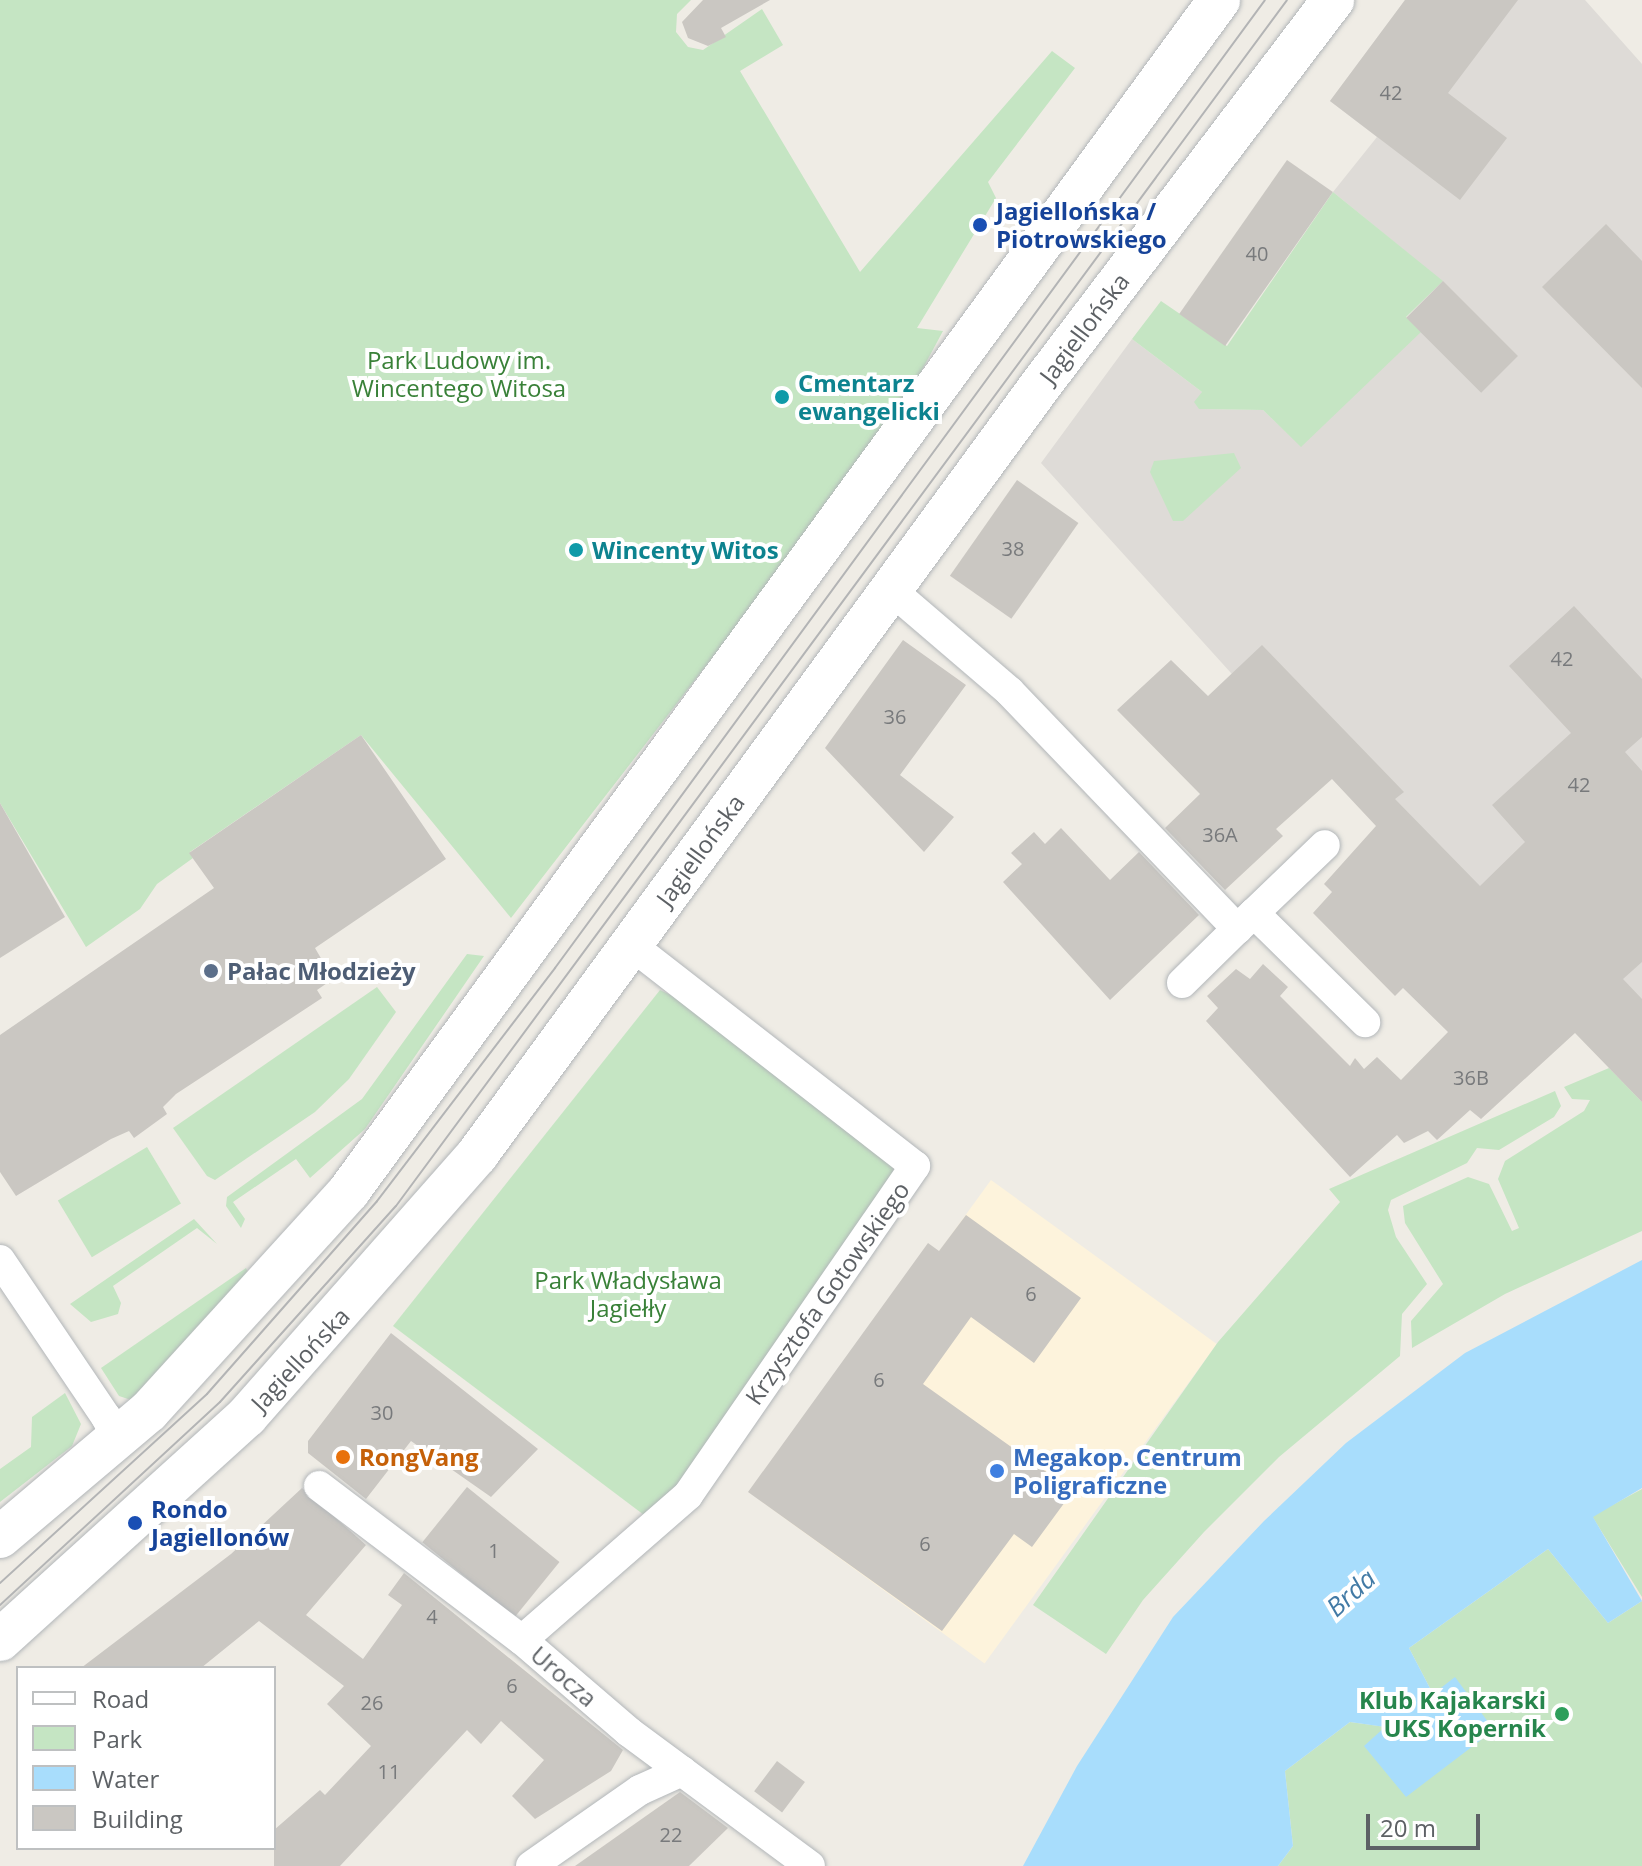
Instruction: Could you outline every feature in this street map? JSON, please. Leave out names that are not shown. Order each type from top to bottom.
[{"type":"main road","points":[[0,1537],[107,1449],[232,1324],[398,1128],[505,971],[1219,0]]},
{"type":"main road","name":"Jagiellońska","points":[[0,1640],[174,1487],[317,1343],[477,1155],[890,589],[1333,0]]},
{"type":"street","points":[[890,589],[1009,691],[1246,921],[1365,1022]]},
{"type":"street","points":[[1182,983],[1325,845]]},
{"type":"street","name":"Krzysztofa Gotowskiego","points":[[522,1640],[688,1495],[915,1166],[631,945]]},
{"type":"street","points":[[0,1260],[106,1417],[111,1427],[107,1449]]},
{"type":"street","name":"Urocza","points":[[319,1486],[522,1640],[682,1771],[810,1866]]},
{"type":"street","points":[[531,1866],[640,1790],[682,1771]]},
{"type":"shaded area","points":[[1405,0],[1585,0],[1642,64],[1642,1102],[1231,673],[1041,463],[1132,339],[1202,392],[1199,409],[1263,410],[1301,446],[1442,281],[1333,192],[1377,137],[1330,101]]},
{"type":"shaded area","points":[[991,1180],[1217,1344],[985,1664],[759,1500]]},
{"type":"green space","name":"Park Ludowy im. Wincentego Witosa","points":[[0,0],[691,0],[677,14],[676,32],[688,47],[703,50],[762,9],[783,45],[740,71],[860,272],[1052,51],[1075,68],[988,182],[996,198],[917,328],[943,331],[893,424],[511,918],[361,735],[190,852],[193,858],[157,884],[140,909],[86,947],[0,803]]},
{"type":"green space","points":[[1333,192],[1443,281],[1406,317],[1421,332],[1301,447],[1263,410],[1199,409],[1194,402],[1202,392],[1132,339],[1161,301],[1227,346]]},
{"type":"green space","points":[[1234,453],[1241,468],[1183,521],[1173,521],[1150,472],[1154,461]]},
{"type":"green space","points":[[467,954],[484,956],[365,1129],[310,1178],[296,1159],[233,1202],[245,1219],[241,1228],[226,1206],[227,1197],[362,1099]]},
{"type":"green space","points":[[377,987],[396,1012],[349,1079],[315,1112],[215,1180],[207,1176],[173,1128]]},
{"type":"green space","name":"Park Władysława Jagiełły","points":[[660,990],[737,1026],[915,1166],[652,1521],[393,1326]]},
{"type":"green space","points":[[1609,1068],[1642,1102],[1642,1231],[1505,1294],[1412,1348],[1411,1321],[1443,1284],[1405,1223],[1403,1206],[1468,1177],[1489,1184],[1512,1231],[1519,1228],[1498,1179],[1505,1161],[1584,1111],[1590,1100],[1572,1099],[1564,1087]]},
{"type":"green space","points":[[1555,1091],[1561,1106],[1554,1117],[1499,1150],[1477,1148],[1467,1163],[1391,1200],[1388,1210],[1396,1237],[1427,1284],[1402,1314],[1400,1356],[1279,1457],[1204,1532],[1143,1600],[1106,1654],[1033,1605],[1218,1342],[1340,1202],[1329,1189]]},
{"type":"green space","points":[[147,1147],[181,1204],[92,1257],[58,1201]]},
{"type":"green space","points":[[194,1219],[217,1244],[197,1228],[113,1286],[121,1303],[118,1314],[91,1322],[70,1304]]},
{"type":"green space","points":[[246,1268],[251,1279],[134,1401],[119,1396],[101,1368]]},
{"type":"green space","points":[[65,1393],[81,1424],[72,1446],[0,1502],[0,1469],[31,1447],[32,1417]]},
{"type":"green space","points":[[1642,1489],[1642,1597],[1592,1516]]},
{"type":"green space","name":"Klub Kajakarski UKS Kopernik","points":[[1548,1549],[1608,1623],[1642,1601],[1642,1866],[1278,1866],[1293,1846],[1285,1771],[1350,1722],[1386,1727],[1433,1694],[1409,1648]]},
{"type":"water","name":"Brda","points":[[1642,1260],[1642,1488],[1593,1517],[1642,1601],[1608,1623],[1548,1549],[1409,1648],[1433,1694],[1455,1677],[1494,1730],[1406,1797],[1364,1746],[1385,1727],[1350,1722],[1285,1771],[1293,1846],[1278,1866],[1023,1866],[1077,1766],[1173,1617],[1264,1521],[1346,1443],[1465,1353]]},
{"type":"building","points":[[703,0],[770,0],[721,28],[726,37],[708,46],[688,38],[682,22]]},
{"type":"building","points":[[1405,0],[1518,0],[1448,93],[1507,138],[1460,200],[1330,101]]},
{"type":"building","points":[[1287,160],[1333,192],[1225,346],[1179,314]]},
{"type":"building","points":[[1606,224],[1642,261],[1642,388],[1542,287]]},
{"type":"building","points":[[1443,281],[1518,356],[1481,393],[1406,318]]},
{"type":"building","points":[[1017,480],[1078,523],[1011,619],[950,576]]},
{"type":"building","points":[[1574,606],[1642,679],[1642,737],[1625,752],[1642,771],[1642,962],[1623,979],[1642,999],[1642,1102],[1575,1033],[1481,1119],[1470,1110],[1437,1140],[1428,1131],[1404,1143],[1397,1135],[1350,1177],[1206,1021],[1218,1008],[1207,996],[1236,969],[1250,979],[1263,964],[1288,987],[1280,996],[1350,1066],[1355,1058],[1364,1069],[1377,1057],[1401,1080],[1448,1032],[1403,988],[1395,996],[1313,913],[1332,892],[1324,884],[1376,826],[1332,779],[1276,829],[1283,836],[1225,890],[1165,828],[1200,794],[1117,710],[1171,660],[1208,696],[1262,645],[1404,792],[1395,799],[1480,886],[1525,842],[1492,805],[1571,733],[1509,666]]},
{"type":"building","points":[[903,640],[966,685],[900,775],[954,817],[924,852],[825,748]]},
{"type":"building","name":"Pałac Młodzieży","points":[[361,735],[446,859],[315,948],[333,979],[317,990],[322,998],[176,1094],[163,1107],[167,1114],[134,1138],[129,1131],[111,1139],[16,1196],[0,1172],[0,1035],[214,888],[189,853]]},
{"type":"building","points":[[0,803],[65,917],[0,958]]},
{"type":"building","points":[[1061,828],[1110,880],[1139,852],[1199,915],[1110,1000],[1003,882],[1022,864],[1011,853],[1034,832],[1045,844]]},
{"type":"building","points":[[966,1215],[1081,1298],[1034,1363],[971,1317],[923,1384],[1073,1491],[1032,1547],[1014,1534],[942,1631],[748,1492],[928,1243],[939,1251]]},
{"type":"building","points":[[391,1333],[538,1449],[491,1497],[411,1441],[366,1499],[308,1453],[308,1441]]},
{"type":"building","points":[[467,1487],[559,1562],[515,1617],[422,1542]]},
{"type":"building","points":[[302,1488],[366,1545],[306,1615],[363,1659],[402,1605],[388,1595],[404,1573],[623,1750],[611,1771],[535,1819],[512,1796],[544,1760],[501,1721],[481,1744],[467,1730],[340,1866],[274,1866],[276,1828],[320,1790],[325,1795],[371,1746],[327,1704],[344,1686],[259,1621],[203,1666],[84,1666],[231,1554]]},
{"type":"building","points":[[777,1761],[805,1782],[782,1812],[754,1791]]},
{"type":"building","points":[[680,1792],[728,1828],[689,1866],[575,1866]]},
{"type":"tram line","points":[[0,1583],[207,1394],[377,1201],[555,968],[1265,0]]},
{"type":"tram line","points":[[0,1605],[220,1402],[396,1206],[1287,0]]},
{"type":"place","name":"Jagiellońska / Piotrowskiego","points":[[980,225]]},
{"type":"place","name":"Cmentarz ewangelicki","points":[[782,397]]},
{"type":"place","name":"Wincenty Witos","points":[[576,550]]},
{"type":"place","name":"Pałac Młodzieży","points":[[211,971]]},
{"type":"place","name":"RongVang","points":[[343,1457]]},
{"type":"place","name":"Megakop. Centrum Poligraficzne","points":[[997,1471]]},
{"type":"place","name":"Rondo Jagiellonów","points":[[135,1523]]},
{"type":"place","name":"Klub Kajakarski UKS Kopernik","points":[[1562,1714]]}]
